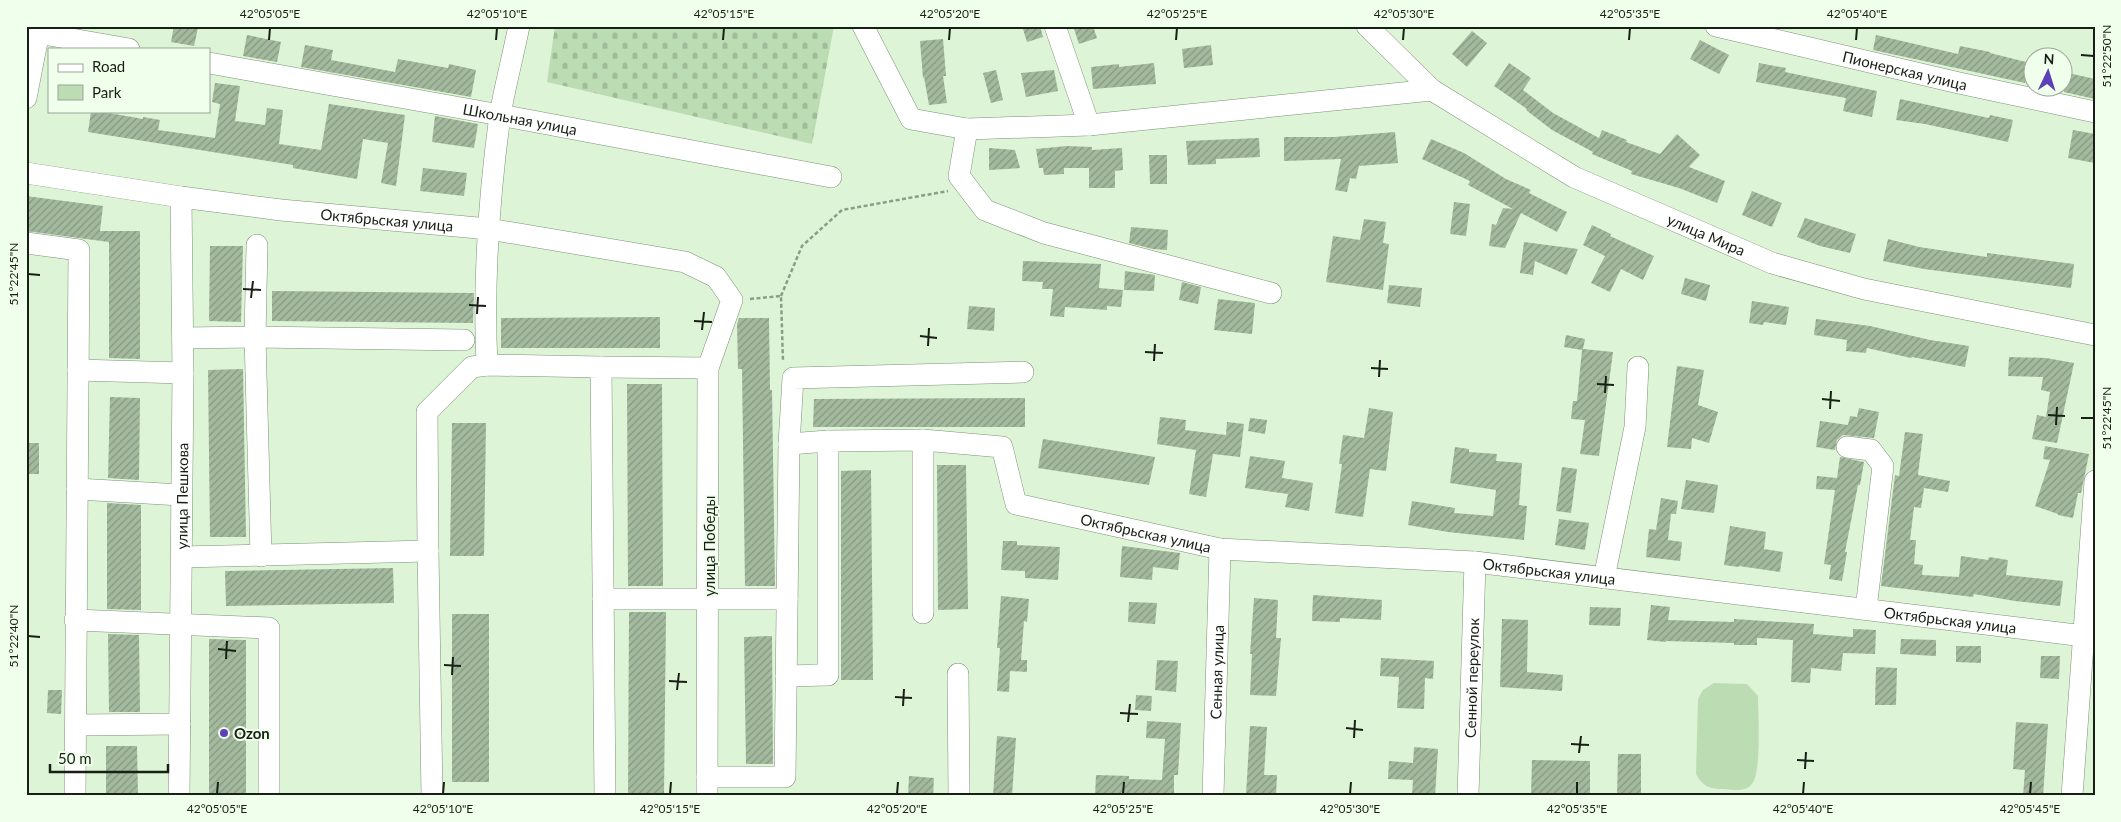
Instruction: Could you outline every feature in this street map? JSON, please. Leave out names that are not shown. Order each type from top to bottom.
[{"type":"street","points":[[487,365],[489,229],[500,114],[519,26]]},
{"type":"street","points":[[863,26],[911,119],[967,129],[1089,125],[1432,90]]},
{"type":"street","points":[[1055,26],[1089,125]]},
{"type":"street","name":"улица Мира","points":[[1367,26],[1432,90],[1574,177],[1772,263],[1864,289],[2095,335]]},
{"type":"street","name":"Пионерская улица","points":[[1716,26],[1959,83],[2095,112]]},
{"type":"street","points":[[26,98],[35,30],[124,48]]},
{"type":"street","name":"Школьная улица","points":[[210,63],[500,114],[831,177]]},
{"type":"street","points":[[967,129],[959,176],[985,210],[1044,233],[1271,293]]},
{"type":"street","name":"Октябрьская улица","points":[[26,172],[181,197],[281,210],[489,229],[685,262],[716,277],[732,300]]},
{"type":"street","name":"улица Пешкова","points":[[179,796],[183,373],[181,197]]},
{"type":"street","points":[[26,243],[79,250],[75,796]]},
{"type":"street","points":[[256,245],[254,338],[261,556]]},
{"type":"street","name":"улица Победы","points":[[707,787],[709,598],[708,368],[732,300]]},
{"type":"street","points":[[183,338],[464,340]]},
{"type":"street","points":[[432,796],[427,412],[472,367],[487,365],[708,368]]},
{"type":"street","points":[[600,367],[605,796]]},
{"type":"street","points":[[1604,578],[1635,427],[1638,367]]},
{"type":"street","points":[[78,370],[183,373]]},
{"type":"street","points":[[707,787],[785,777],[789,444],[793,378],[1023,372]]},
{"type":"street","points":[[789,444],[828,441],[923,440],[923,613]]},
{"type":"street","name":"Октябрьская улица","points":[[923,440],[1002,447],[1016,504],[1220,549],[1475,562],[2084,636]]},
{"type":"street","points":[[786,676],[828,675],[828,441]]},
{"type":"street","points":[[1847,447],[1871,450],[1883,466],[1866,610]]},
{"type":"street","points":[[2072,796],[2095,482]]},
{"type":"street","points":[[78,489],[182,495]]},
{"type":"street","name":"Сенная улица","points":[[1213,796],[1220,549]]},
{"type":"street","points":[[182,557],[428,551]]},
{"type":"street","name":"Сенной переулок","points":[[1468,796],[1475,562]]},
{"type":"street","points":[[602,599],[787,599]]},
{"type":"street","points":[[76,620],[269,628],[269,796]]},
{"type":"street","points":[[958,674],[958,796]]},
{"type":"street","points":[[77,725],[180,724]]},
{"type":"path","points":[[793,378],[783,362],[781,296],[802,246],[842,210],[947,191],[959,176]]},
{"type":"path","points":[[732,300],[781,296]]},
{"type":"green space","points":[[555,26],[834,26],[812,144],[547,82]]},
{"type":"green space","points":[[1714,683],[1747,684],[1758,696],[1759,742],[1757,767],[1752,784],[1743,789],[1711,788],[1701,782],[1696,774],[1698,699],[1703,690]]},
{"type":"building","points":[[174,26],[198,28],[194,46],[171,42]]},
{"type":"building","points":[[1022,26],[1040,26],[1043,37],[1027,42]]},
{"type":"building","points":[[1073,26],[1093,26],[1097,38],[1079,44]]},
{"type":"building","points":[[1472,31],[1487,43],[1467,67],[1452,54]]},
{"type":"building","points":[[247,35],[281,42],[277,62],[243,56]]},
{"type":"building","points":[[1876,35],[1958,54],[1960,46],[1990,52],[2024,62],[2024,83],[1873,50]]},
{"type":"building","points":[[943,39],[946,76],[943,76],[947,103],[929,105],[923,78],[920,41]]},
{"type":"building","points":[[1700,40],[1729,55],[1719,74],[1690,59]]},
{"type":"building","points":[[305,45],[333,50],[331,60],[395,72],[398,59],[448,68],[449,64],[476,70],[471,97],[301,67]]},
{"type":"building","points":[[1211,45],[1213,65],[1184,68],[1182,49]]},
{"type":"building","points":[[1154,63],[1156,84],[1093,89],[1091,67],[1119,64],[1119,67]]},
{"type":"building","points":[[1509,63],[1531,78],[1523,90],[1553,113],[1599,138],[1602,130],[1627,140],[1626,142],[1660,154],[1677,134],[1700,155],[1689,167],[1725,181],[1717,203],[1679,188],[1631,174],[1632,171],[1592,154],[1593,152],[1552,130],[1527,109],[1494,86]]},
{"type":"building","points":[[1759,63],[1786,68],[1785,72],[1877,91],[1872,117],[1843,111],[1846,98],[1756,82]]},
{"type":"building","points":[[996,70],[1003,100],[991,103],[983,73]]},
{"type":"building","points":[[1054,70],[1058,91],[1026,97],[1021,73]]},
{"type":"building","points":[[2074,74],[2095,79],[2095,99],[2074,94]]},
{"type":"building","points":[[215,83],[240,86],[235,121],[265,125],[267,108],[283,110],[279,144],[321,150],[329,104],[405,115],[396,186],[381,183],[388,143],[363,139],[357,179],[293,168],[293,165],[88,132],[91,112],[104,112],[160,120],[158,130],[215,138],[220,104],[212,102]]},
{"type":"building","points":[[1900,99],[1989,118],[1990,115],[2013,120],[2008,142],[1925,124],[1896,120]]},
{"type":"building","points":[[435,116],[478,124],[474,148],[432,142]]},
{"type":"building","points":[[2073,130],[2095,134],[2095,163],[2068,158]]},
{"type":"building","points":[[1395,132],[1398,163],[1359,166],[1356,179],[1350,178],[1347,192],[1335,190],[1341,159],[1284,161],[1284,137],[1334,137]]},
{"type":"building","points":[[1259,138],[1260,157],[1216,159],[1216,164],[1188,165],[1186,141]]},
{"type":"building","points":[[1431,139],[1464,153],[1506,179],[1531,190],[1529,193],[1567,212],[1557,232],[1521,213],[1505,248],[1489,246],[1492,224],[1496,225],[1503,208],[1513,209],[1468,185],[1470,181],[1422,159]]},
{"type":"building","points":[[1067,146],[1092,147],[1092,150],[1122,148],[1123,170],[1115,171],[1115,188],[1089,188],[1089,168],[1064,168],[1064,174],[1044,175],[1043,168],[1039,168],[1036,149]]},
{"type":"building","points":[[989,148],[1015,150],[1020,168],[989,170]]},
{"type":"building","points":[[1149,155],[1167,155],[1167,184],[1150,184]]},
{"type":"building","points":[[423,168],[467,173],[464,196],[420,191]]},
{"type":"building","points":[[1752,191],[1782,203],[1772,227],[1742,215]]},
{"type":"building","points":[[26,196],[103,206],[100,231],[140,231],[140,359],[109,358],[109,242],[26,231]]},
{"type":"building","points":[[1454,202],[1470,204],[1466,236],[1450,234]]},
{"type":"building","points":[[1805,218],[1856,234],[1850,253],[1820,246],[1797,237]]},
{"type":"building","points":[[1364,219],[1386,222],[1383,243],[1389,244],[1383,290],[1326,282],[1333,236],[1360,240]]},
{"type":"building","points":[[1592,225],[1611,234],[1610,236],[1654,256],[1643,280],[1621,269],[1610,292],[1591,283],[1605,256],[1583,245]]},
{"type":"building","points":[[1131,227],[1168,230],[1167,250],[1153,249],[1129,243]]},
{"type":"building","points":[[1888,239],[1919,247],[1987,257],[1987,253],[2074,264],[2071,288],[1924,269],[1883,261]]},
{"type":"building","points":[[1524,242],[1578,249],[1567,275],[1535,261],[1533,275],[1520,273]]},
{"type":"building","points":[[210,246],[243,246],[241,322],[209,321]]},
{"type":"building","points":[[1023,261],[1101,264],[1099,288],[1123,290],[1121,307],[1107,306],[1107,310],[1065,307],[1064,317],[1050,316],[1053,289],[1042,289],[1043,282],[1022,281]]},
{"type":"building","points":[[1125,271],[1155,275],[1154,291],[1124,290]]},
{"type":"building","points":[[1685,278],[1710,285],[1706,301],[1681,294]]},
{"type":"building","points":[[1182,282],[1201,287],[1198,304],[1179,300]]},
{"type":"building","points":[[1389,285],[1422,288],[1420,307],[1387,303]]},
{"type":"building","points":[[272,291],[474,293],[473,323],[272,321]]},
{"type":"building","points":[[1218,299],[1255,303],[1252,334],[1214,330]]},
{"type":"building","points":[[1752,301],[1789,307],[1786,325],[1764,322],[1763,325],[1749,323]]},
{"type":"building","points":[[969,306],[995,308],[994,331],[967,329]]},
{"type":"building","points":[[660,317],[660,348],[501,348],[501,318]]},
{"type":"building","points":[[739,318],[769,318],[775,586],[745,586],[742,369],[738,369],[737,324]]},
{"type":"building","points":[[1816,319],[1870,326],[1930,340],[1969,346],[1965,367],[1867,348],[1866,353],[1846,351],[1847,340],[1814,335]]},
{"type":"building","points":[[1566,335],[1585,339],[1583,349],[1613,352],[1599,456],[1580,454],[1585,420],[1571,419],[1573,401],[1577,401],[1582,350],[1564,347]]},
{"type":"building","points":[[2009,357],[2046,358],[2074,363],[2057,443],[2032,439],[2037,415],[2046,417],[2050,392],[2041,390],[2043,377],[2008,376]]},
{"type":"building","points":[[1677,366],[1704,370],[1698,405],[1718,412],[1709,443],[1692,438],[1691,449],[1667,447]]},
{"type":"building","points":[[243,369],[246,537],[210,537],[208,370]]},
{"type":"building","points":[[627,384],[662,384],[663,586],[628,586]]},
{"type":"building","points":[[110,397],[140,398],[139,480],[108,478]]},
{"type":"building","points":[[1025,398],[1025,427],[813,427],[814,399]]},
{"type":"building","points":[[1369,408],[1393,412],[1386,471],[1370,469],[1363,517],[1335,513],[1342,464],[1339,464],[1343,435],[1364,438]]},
{"type":"building","points":[[1859,408],[1879,412],[1874,438],[1843,435],[1837,440],[1835,450],[1816,447],[1820,421],[1848,425],[1850,416],[1857,417]]},
{"type":"building","points":[[1160,417],[1186,420],[1185,430],[1226,435],[1227,422],[1244,424],[1240,457],[1213,454],[1206,497],[1189,494],[1196,450],[1157,444]]},
{"type":"building","points":[[1250,418],[1267,420],[1265,434],[1248,431]]},
{"type":"building","points":[[452,423],[486,423],[484,556],[450,556]]},
{"type":"building","points":[[1905,432],[1923,434],[1918,475],[1950,481],[1948,492],[1924,488],[1921,508],[1914,507],[1910,540],[1916,540],[1914,564],[1923,565],[1922,575],[1959,577],[1961,556],[1988,560],[1989,557],[2008,560],[2006,575],[2063,581],[2060,606],[1974,594],[1973,597],[1881,586],[1895,475],[1899,476]]},
{"type":"building","points":[[1043,439],[1155,457],[1149,485],[1038,468]]},
{"type":"building","points":[[26,443],[39,443],[39,474],[26,474]]},
{"type":"building","points":[[2045,446],[2089,454],[2081,493],[2078,493],[2073,518],[2058,515],[2035,506],[2050,460],[2043,459]]},
{"type":"building","points":[[1455,447],[1469,449],[1469,452],[1497,454],[1496,461],[1522,463],[1519,505],[1527,506],[1524,540],[1448,532],[1408,525],[1412,501],[1455,508],[1454,513],[1493,516],[1496,490],[1450,483]]},
{"type":"building","points":[[1250,456],[1285,461],[1282,478],[1313,483],[1309,511],[1285,507],[1288,494],[1245,488]]},
{"type":"building","points":[[1840,457],[1864,462],[1845,552],[1847,552],[1842,581],[1829,579],[1831,565],[1824,564],[1835,490],[1816,489],[1817,476],[1837,478]]},
{"type":"building","points":[[937,465],[966,465],[968,609],[938,610]]},
{"type":"building","points":[[1562,467],[1577,469],[1571,513],[1556,511]]},
{"type":"building","points":[[871,470],[873,680],[841,680],[841,471]]},
{"type":"building","points":[[1686,480],[1718,485],[1714,513],[1681,509]]},
{"type":"building","points":[[1661,498],[1678,501],[1676,514],[1671,514],[1668,540],[1682,542],[1680,561],[1646,557],[1649,529],[1656,530]]},
{"type":"building","points":[[107,503],[141,505],[141,610],[107,609]]},
{"type":"building","points":[[1559,519],[1589,523],[1585,550],[1555,545]]},
{"type":"building","points":[[1730,526],[1766,532],[1764,549],[1783,552],[1780,572],[1724,565]]},
{"type":"building","points":[[1003,541],[1017,541],[1017,545],[1060,547],[1058,580],[1025,578],[1025,571],[1001,570]]},
{"type":"building","points":[[1122,546],[1180,553],[1178,570],[1153,567],[1152,580],[1120,577]]},
{"type":"building","points":[[393,568],[394,603],[226,606],[225,571]]},
{"type":"building","points":[[1313,595],[1382,600],[1381,620],[1340,618],[1340,622],[1312,621]]},
{"type":"building","points":[[1001,596],[1029,599],[1027,622],[1024,621],[1021,660],[1027,660],[1027,672],[1010,671],[1009,692],[997,691],[1000,648],[997,648]]},
{"type":"building","points":[[1254,598],[1278,600],[1276,638],[1281,638],[1276,696],[1250,695],[1252,654],[1250,654]]},
{"type":"building","points":[[1129,602],[1157,603],[1155,624],[1128,622]]},
{"type":"building","points":[[1651,605],[1670,607],[1668,620],[1734,622],[1734,619],[1814,624],[1813,634],[1853,637],[1853,629],[1876,630],[1875,654],[1843,653],[1841,671],[1811,668],[1810,683],[1791,682],[1793,640],[1757,638],[1757,645],[1734,645],[1734,643],[1647,640]]},
{"type":"building","points":[[1590,607],[1621,608],[1620,626],[1589,625]]},
{"type":"building","points":[[629,612],[666,612],[664,796],[628,796]]},
{"type":"building","points":[[452,614],[489,614],[489,782],[452,782]]},
{"type":"building","points":[[1502,619],[1528,620],[1527,672],[1563,675],[1562,691],[1500,687]]},
{"type":"building","points":[[108,634],[139,635],[140,712],[109,712]]},
{"type":"building","points":[[772,636],[773,764],[746,764],[744,637]]},
{"type":"building","points":[[209,639],[246,640],[246,796],[209,796]]},
{"type":"building","points":[[1901,639],[1936,640],[1936,656],[1900,654]]},
{"type":"building","points":[[1956,646],[1981,646],[1981,663],[1956,662]]},
{"type":"building","points":[[2041,656],[2060,656],[2059,679],[2040,678]]},
{"type":"building","points":[[1381,658],[1434,661],[1433,679],[1425,678],[1424,709],[1397,708],[1399,677],[1380,676]]},
{"type":"building","points":[[1157,660],[1178,661],[1176,692],[1155,690]]},
{"type":"building","points":[[1876,667],[1897,668],[1896,705],[1875,705]]},
{"type":"building","points":[[48,690],[62,690],[61,714],[47,713]]},
{"type":"building","points":[[1136,695],[1152,696],[1151,711],[1135,710]]},
{"type":"building","points":[[1147,721],[1181,723],[1178,775],[1174,775],[1174,796],[1095,796],[1096,775],[1162,780],[1165,739],[1146,738]]},
{"type":"building","points":[[2016,722],[2048,724],[2043,796],[2023,796],[2025,770],[2013,769]]},
{"type":"building","points":[[1250,726],[1267,727],[1264,775],[1277,775],[1276,796],[1246,796]]},
{"type":"building","points":[[997,736],[1016,738],[1012,796],[993,796]]},
{"type":"building","points":[[106,746],[137,746],[138,796],[106,796]]},
{"type":"building","points":[[1414,747],[1438,749],[1435,796],[1412,796],[1413,780],[1388,779],[1389,761],[1413,763]]},
{"type":"building","points":[[1618,754],[1641,754],[1641,796],[1617,796]]},
{"type":"building","points":[[1532,760],[1590,761],[1590,796],[1531,796]]},
{"type":"building","points":[[909,776],[934,778],[933,796],[908,796]]},
{"type":"place","name":"Ozon","points":[[224,733]]}]
